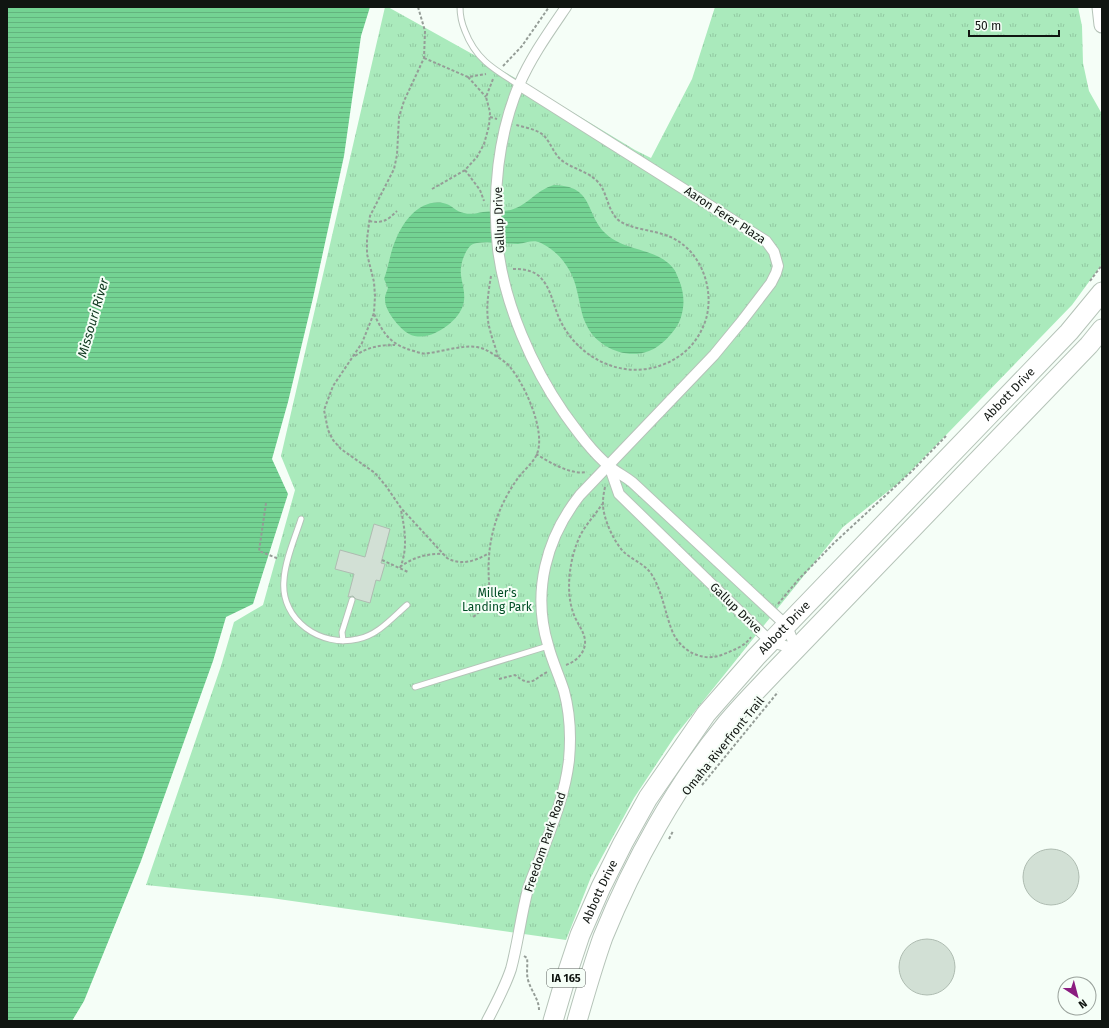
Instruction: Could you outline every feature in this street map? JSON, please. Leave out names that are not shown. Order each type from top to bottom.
[{"type":"highway","name":"Abbott Drive","points":[[546,1017],[565,980],[580,935],[601,886],[623,843],[652,792],[706,714],[771,642],[1069,332],[1095,288]]},
{"type":"highway","name":"Abbott Drive","points":[[577,1021],[603,938],[642,853],[665,813],[694,768],[726,724],[796,649],[1089,345],[1102,329]]},
{"type":"street","name":"Gallup Drive","points":[[566,7],[532,59],[519,85],[507,122],[501,149],[496,206],[498,249],[512,306],[523,340],[536,368],[552,396],[570,422],[586,441],[609,466],[632,482],[787,626],[796,649]]},
{"type":"street","points":[[1100,7],[1102,25]]},
{"type":"street","name":"Aaron Ferer Plaza","points":[[519,85],[766,241],[771,246],[777,259],[778,266],[774,278],[742,321],[714,355],[609,466]]},
{"type":"street","name":"Gallup Drive","points":[[609,466],[619,494],[771,642],[796,649]]},
{"type":"street","name":"Freedom Park Road","points":[[487,1021],[504,986],[510,969],[528,888],[557,814],[564,789],[569,760],[570,740],[568,714],[564,692],[548,646],[544,624],[542,592],[544,572],[549,551],[557,529],[568,510],[580,495],[609,466]]},
{"type":"lane","points":[[460,7],[462,23],[469,41],[484,62],[497,72],[519,85]]},
{"type":"lane","points":[[301,519],[283,581],[284,594],[293,614],[309,632],[332,640],[357,640],[380,629],[408,605]]},
{"type":"lane","points":[[343,641],[342,632],[352,600]]},
{"type":"lane","points":[[415,687],[548,646]]},
{"type":"path","points":[[418,7],[425,31],[424,58],[404,101],[399,117],[397,155],[394,169],[370,216],[369,221],[367,254],[374,282],[374,313],[362,343],[333,386],[324,410],[328,430],[333,440],[341,449],[375,473],[401,508],[444,554],[454,562],[469,562],[480,559],[488,553]]},
{"type":"path","points":[[432,189],[465,170],[477,157],[487,132],[490,117],[486,97],[490,85],[497,72],[522,46],[548,7]]},
{"type":"path","points":[[424,58],[468,77],[486,97]]},
{"type":"path","points":[[468,77],[497,72]]},
{"type":"path","points":[[490,117],[538,131],[547,140],[558,157],[564,162],[592,176],[601,186],[609,208],[618,220],[632,226],[670,236],[681,242],[699,262],[704,273],[709,300],[703,328],[697,340],[687,351],[675,360],[662,366],[646,370],[631,370],[614,367],[588,355],[576,344],[560,320],[550,291],[538,276],[532,272],[522,269],[503,271],[492,274],[488,292],[488,322],[498,357]]},
{"type":"path","points":[[465,170],[480,190],[485,205]]},
{"type":"path","points":[[369,221],[378,223],[383,222],[397,211]]},
{"type":"path","points":[[1095,288],[1102,264]]},
{"type":"path","points":[[374,313],[382,329],[395,345]]},
{"type":"path","points":[[354,357],[360,352],[381,345],[395,345],[408,350],[427,353],[458,347],[477,347],[484,349],[498,357],[510,366],[518,378],[532,406],[538,429],[539,444],[536,454],[517,479],[498,514],[488,553],[491,602],[472,618]]},
{"type":"path","points":[[798,580],[852,526],[912,471],[947,434]]},
{"type":"path","points":[[499,679],[515,675],[522,680],[529,682],[536,680],[545,673],[573,662],[584,649],[586,641],[583,632],[572,612],[569,587],[570,567],[575,548],[582,534],[602,504],[609,466],[585,472],[565,469],[553,465],[536,454]]},
{"type":"path","points":[[266,503],[259,551],[288,562]]},
{"type":"path","points":[[602,504],[608,524],[617,544],[625,553],[644,566],[651,573],[656,582],[673,634],[680,643],[693,654],[705,658],[717,658],[746,644]]},
{"type":"path","points":[[400,568],[404,558],[405,546],[401,508]]},
{"type":"path","points":[[400,568],[410,560],[436,553],[444,554]]},
{"type":"path","points":[[382,560],[408,572]]},
{"type":"path","name":"Omaha Riverfront Trail","points":[[698,790],[782,687]]},
{"type":"path","points":[[666,844],[674,830]]},
{"type":"path","points":[[514,952],[527,958],[528,981],[540,1009],[546,1017]]},
{"type":"green space","name":"Miller's Landing Park","points":[[385,7],[388,7],[526,84],[635,150],[651,158],[692,79],[715,7],[1078,7],[1082,26],[1083,63],[1089,91],[1102,114],[1102,264],[1072,305],[901,481],[843,527],[675,736],[634,798],[591,877],[566,940],[271,898],[146,885],[221,666],[234,622],[263,605],[295,490],[281,456]]},
{"type":"water","name":"Missouri River","points":[[7,7],[370,7],[361,36],[344,156],[313,298],[288,402],[272,459],[288,494],[253,604],[226,617],[213,661],[141,861],[84,1001],[72,1021],[7,1021]]},
{"type":"water","points":[[554,185],[567,186],[576,190],[582,195],[598,224],[604,232],[612,238],[630,247],[658,256],[674,269],[682,289],[683,308],[679,322],[664,342],[649,351],[631,354],[613,350],[604,345],[591,332],[584,320],[575,284],[569,269],[554,251],[535,241],[518,244],[487,242],[473,244],[467,250],[462,261],[461,273],[464,289],[464,301],[463,306],[454,320],[440,330],[425,336],[415,336],[409,334],[401,328],[385,303],[388,288],[384,279],[392,249],[399,232],[414,212],[427,204],[435,203],[443,203],[461,212],[469,214],[512,210],[519,207],[541,191]]},
{"type":"building","points":[[374,524],[390,529],[381,563],[385,564],[380,581],[376,580],[370,603],[356,599],[353,596],[348,597],[354,574],[335,569],[340,550],[365,557]]},
{"type":"building","points":[[1051,849],[1062,851],[1071,857],[1077,866],[1079,877],[1077,888],[1071,897],[1062,903],[1051,905],[1040,903],[1031,897],[1025,888],[1023,877],[1025,866],[1031,857],[1040,851]]},
{"type":"building","points":[[927,939],[938,941],[947,947],[953,956],[955,967],[953,978],[947,987],[938,993],[927,995],[916,993],[907,987],[901,978],[899,967],[901,956],[907,947],[916,941]]}]
